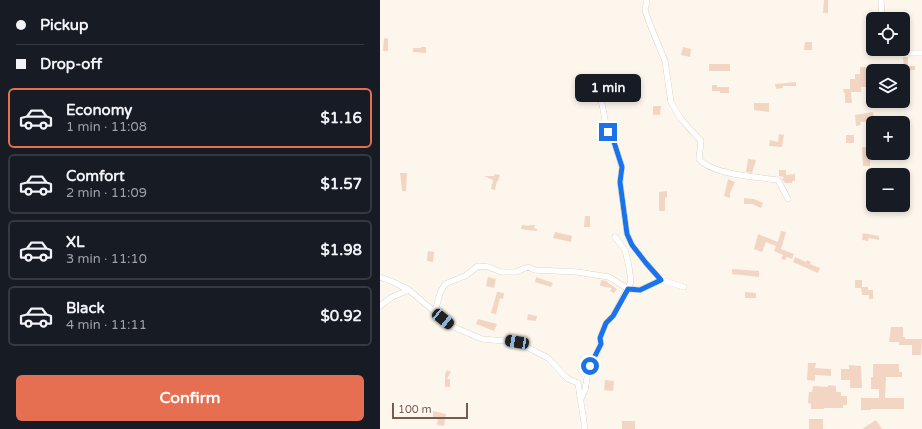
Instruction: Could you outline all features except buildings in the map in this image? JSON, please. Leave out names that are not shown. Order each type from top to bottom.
[{"type":"street","points":[[648,0],[645,10],[648,22],[665,61],[670,102],[681,118],[701,141],[699,159],[704,165],[735,174],[778,180],[788,199]]},
{"type":"street","points":[[881,0],[882,12]]},
{"type":"street","points":[[910,53],[922,53]]},
{"type":"street","points":[[600,79],[601,100],[604,109],[606,126],[614,142],[622,167],[620,182],[627,234],[632,245],[661,280],[684,287]]},
{"type":"street","points":[[581,399],[585,390],[588,372],[601,344],[600,338],[606,323],[613,316],[631,282],[629,267],[624,250],[615,237]]},
{"type":"street","points":[[435,312],[440,293],[445,284],[465,276],[480,266],[489,267],[500,272],[516,272],[528,267],[535,270],[577,272],[597,275],[612,278],[628,289],[640,290],[661,280]]},
{"type":"street","points":[[380,277],[409,290],[451,326],[482,339],[517,342],[533,349],[548,358],[568,379],[578,383],[585,390]]},
{"type":"street","points":[[380,306],[392,297],[409,290]]},
{"type":"street","points":[[578,383],[585,429]]},
{"type":"route","points":[[590,366],[601,344],[600,338],[606,323],[613,316],[616,308],[628,289],[640,290],[661,280],[632,245],[627,234],[620,182],[622,167],[614,142],[608,132]]}]
